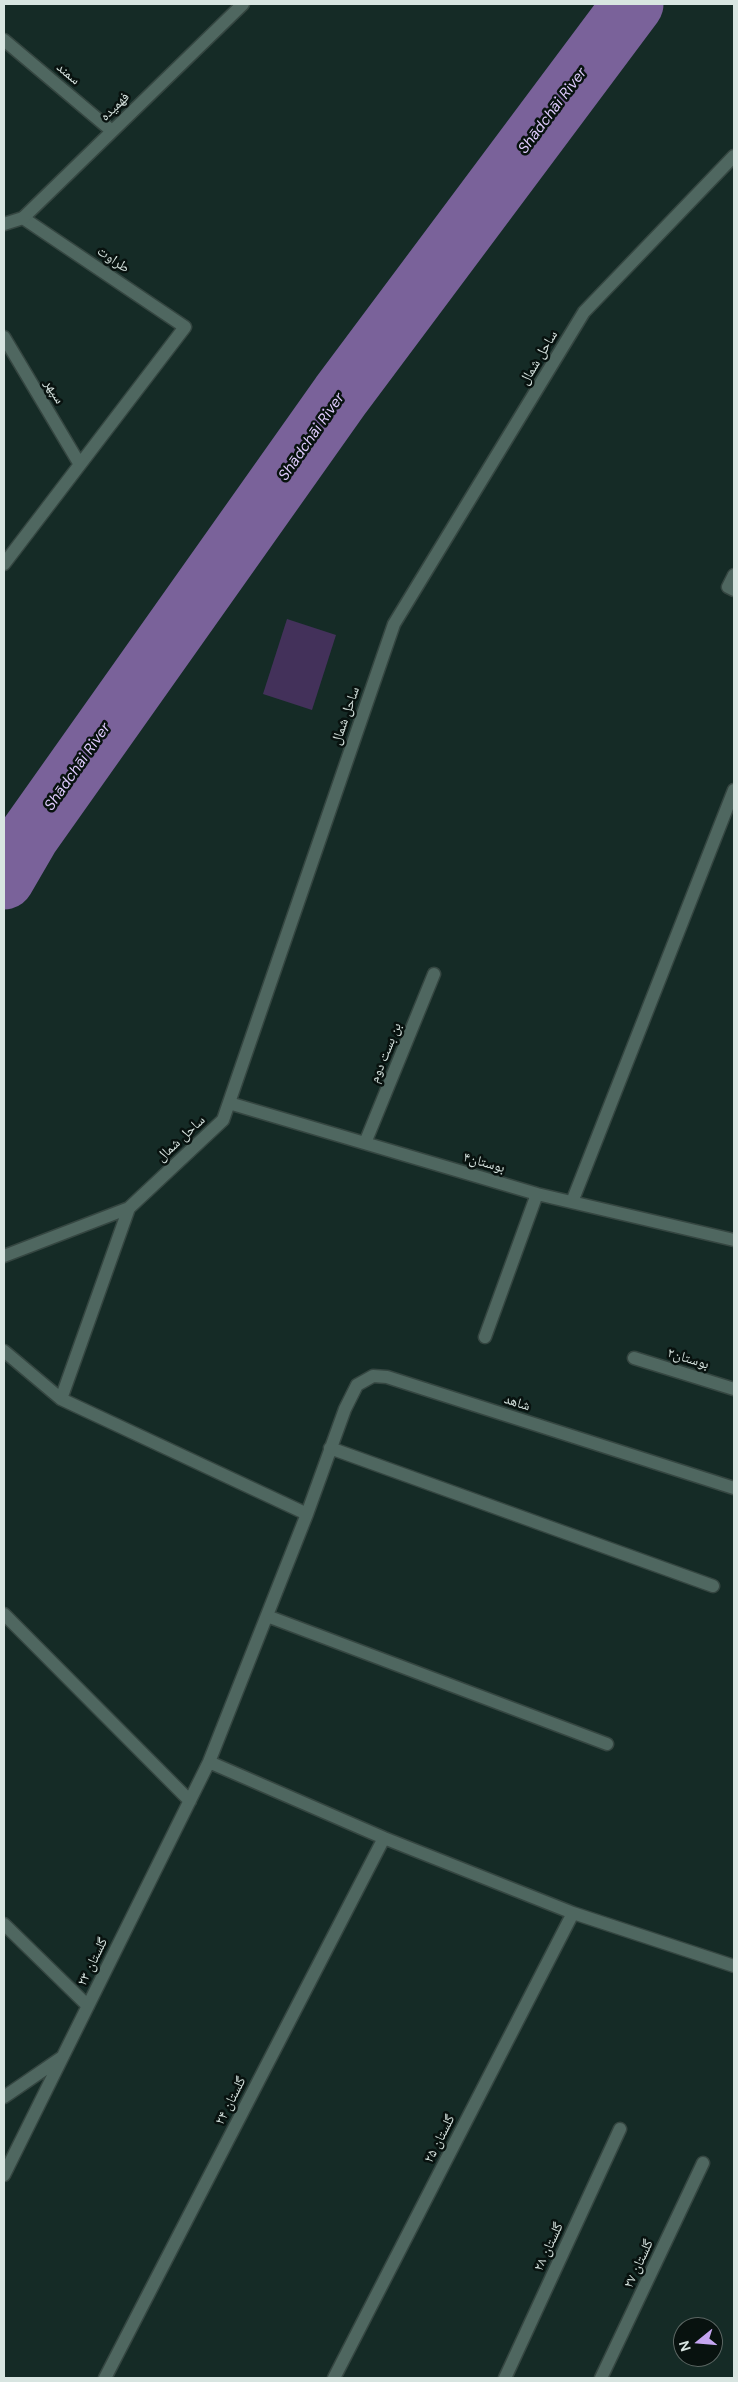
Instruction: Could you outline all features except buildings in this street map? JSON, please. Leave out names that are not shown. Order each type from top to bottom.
[{"type":"street","name":"فهمیده","points":[[4,224],[23,218],[243,4]]},
{"type":"street","name":"سمند","points":[[4,40],[112,131]]},
{"type":"street","name":"ساحل شمال","points":[[4,1256],[129,1208],[223,1120],[394,624],[584,312],[734,156]]},
{"type":"street","name":"طراوت","points":[[23,218],[185,326],[79,463]]},
{"type":"street","name":"سپهر","points":[[4,337],[79,463]]},
{"type":"street","points":[[4,564],[79,463]]},
{"type":"street","points":[[731,588],[734,575]]},
{"type":"street","points":[[572,1202],[734,790]]},
{"type":"street","name":"بن بست دوم","points":[[366,1143],[434,974]]},
{"type":"street","name":"بوستان۴","points":[[229,1103],[537,1194],[734,1240]]},
{"type":"street","points":[[485,1337],[537,1194]]},
{"type":"street","points":[[61,1398],[129,1208]]},
{"type":"street","points":[[4,1351],[61,1398],[307,1514]]},
{"type":"street","name":"بوستان۲","points":[[634,1358],[734,1389]]},
{"type":"street","name":"شاهد","points":[[267,1616],[307,1514],[344,1409],[357,1385],[373,1376],[387,1377],[734,1488]]},
{"type":"street","points":[[330,1448],[713,1586]]},
{"type":"street","points":[[4,1614],[190,1801]]},
{"type":"street","points":[[267,1616],[607,1744]]},
{"type":"street","name":"گلستان ۲۳","points":[[4,2175],[209,1762],[267,1616]]},
{"type":"street","points":[[209,1762],[384,1838],[572,1913],[734,1966]]},
{"type":"street","name":"گلستان ۲۴","points":[[105,2378],[384,1838]]},
{"type":"street","name":"گلستان ۲۵","points":[[334,2378],[572,1913]]},
{"type":"street","points":[[4,1924],[88,2006]]},
{"type":"street","points":[[4,2098],[63,2056]]},
{"type":"street","name":"گلستان ۲۸","points":[[510,2376],[620,2129]]},
{"type":"street","name":"گلستان ۲۷","points":[[601,2378],[703,2163]]},
{"type":"shaded area","points":[[287,619],[336,635],[312,710],[263,694]]},
{"type":"waterway","name":"Shādchāi River","points":[[4,879],[29,836],[341,395],[633,4]]}]
